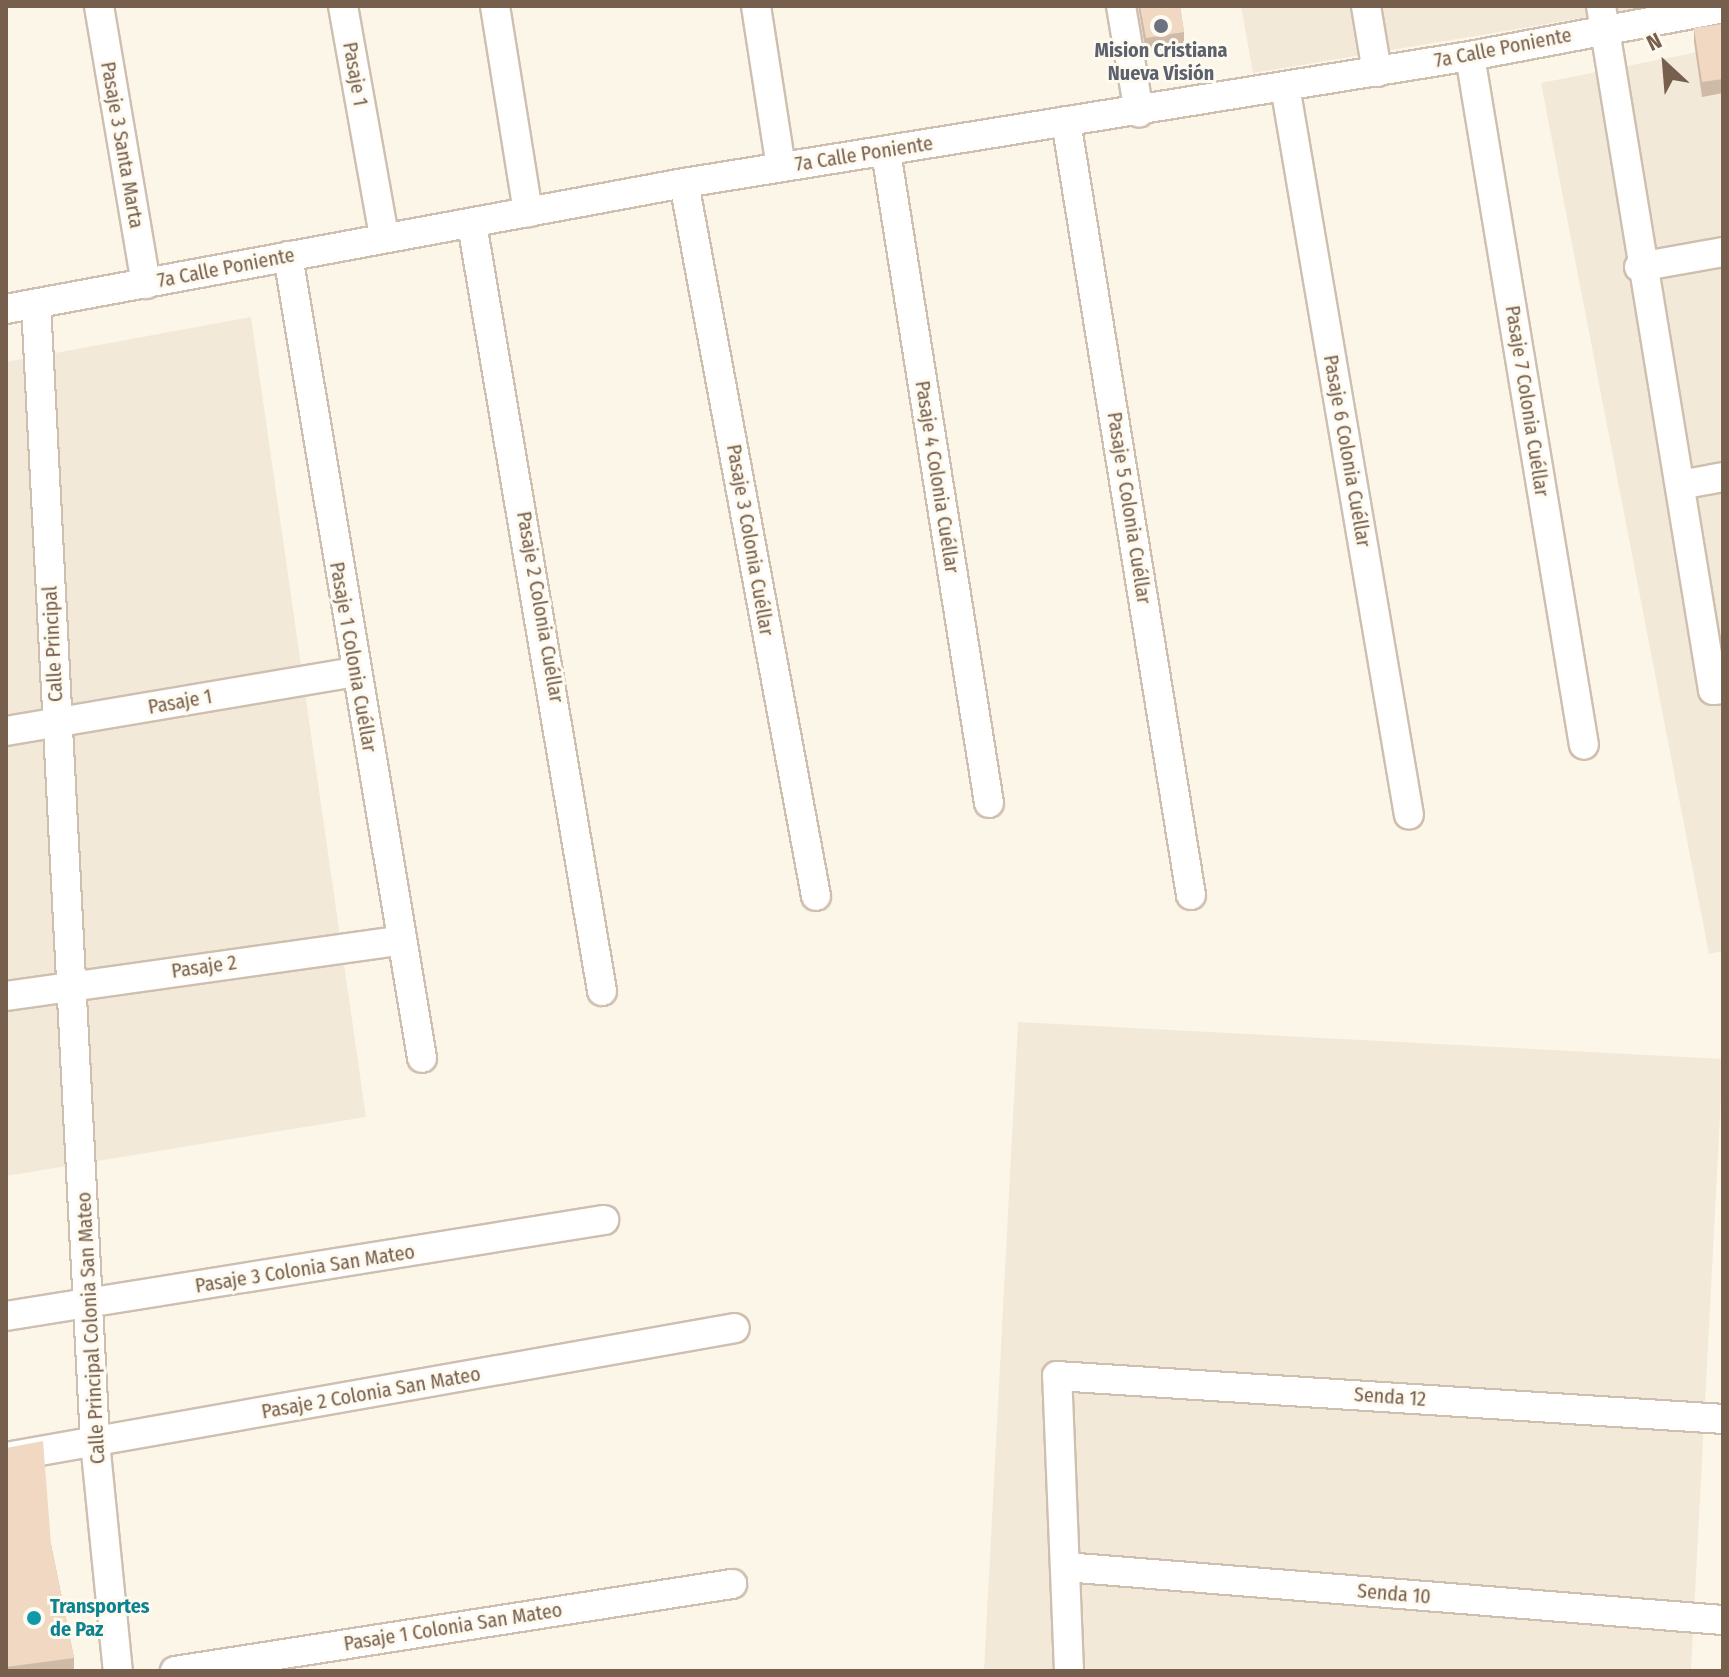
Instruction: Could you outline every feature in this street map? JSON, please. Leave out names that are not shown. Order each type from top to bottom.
[{"type":"street","name":"Pasaje 3 Santa Marta","points":[[99,6],[146,284]]},
{"type":"street","name":"Pasaje 1","points":[[343,6],[384,237]]},
{"type":"street","points":[[495,6],[528,212]]},
{"type":"street","points":[[756,6],[781,167]]},
{"type":"street","points":[[1121,6],[1139,112]]},
{"type":"street","points":[[1366,6],[1377,72]]},
{"type":"street","name":"7a Calle Poniente","points":[[6,309],[684,183],[1139,112],[1470,56],[1602,17],[1723,8]]},
{"type":"street","points":[[1602,17],[1639,267],[1718,689]]},
{"type":"street","name":"Pasaje 7 Colonia Cuéllar","points":[[1470,56],[1584,745]]},
{"type":"street","name":"Pasaje 6 Colonia Cuéllar","points":[[1285,86],[1409,815]]},
{"type":"street","name":"Pasaje 5 Colonia Cuéllar","points":[[1066,121],[1191,895]]},
{"type":"street","name":"Pasaje 4 Colonia Cuéllar","points":[[886,152],[989,803]]},
{"type":"street","name":"Pasaje 3 Colonia Cuéllar","points":[[684,183],[816,896]]},
{"type":"street","name":"Pasaje 2 Colonia Cuéllar","points":[[472,224],[602,991]]},
{"type":"street","points":[[1639,267],[1723,252]]},
{"type":"street","name":"Pasaje 1 Colonia Cuéllar","points":[[288,256],[355,672],[422,1058]]},
{"type":"street","name":"Calle Principal","points":[[36,304],[56,723],[73,985]]},
{"type":"street","points":[[1680,485],[1723,477]]},
{"type":"street","name":"Pasaje 1","points":[[6,731],[355,672]]},
{"type":"street","name":"Pasaje 2","points":[[6,996],[402,940]]},
{"type":"street","name":"Calle Principal Colonia San Mateo","points":[[73,985],[95,1442],[118,1671]]},
{"type":"street","name":"Pasaje 3 Colonia San Mateo","points":[[6,1316],[604,1220]]},
{"type":"street","name":"Pasaje 2 Colonia San Mateo","points":[[6,1457],[735,1328]]},
{"type":"street","name":"Senda 12","points":[[1065,1567],[1057,1376],[1723,1419]]},
{"type":"street","points":[[1065,1567],[1069,1671]]},
{"type":"street","name":"Senda 10","points":[[1065,1567],[1723,1620]]},
{"type":"street","name":"Pasaje 1 Colonia San Mateo","points":[[175,1671],[732,1584]]},
{"type":"shaded area","points":[[1241,6],[1654,6],[1253,73]]},
{"type":"shaded area","points":[[1723,47],[1723,951],[1709,954],[1541,83]]},
{"type":"shaded area","points":[[251,317],[366,1117],[6,1176],[6,362]]},
{"type":"shaded area","points":[[1018,1022],[1723,1059],[1691,1671],[984,1670]]},
{"type":"building","name":"Mision Cristiana Nueva Visión","points":[[1140,6],[1180,6],[1184,32],[1146,38]]},
{"type":"building","points":[[1723,24],[1723,79],[1702,82],[1694,28]]},
{"type":"building","name":"Transportes de Paz","points":[[43,1441],[51,1544],[74,1658],[6,1667],[6,1448]]},
{"type":"place","name":"Mision Cristiana Nueva Visión","points":[[1161,26]]},
{"type":"place","name":"Transportes de Paz","points":[[34,1618]]}]
